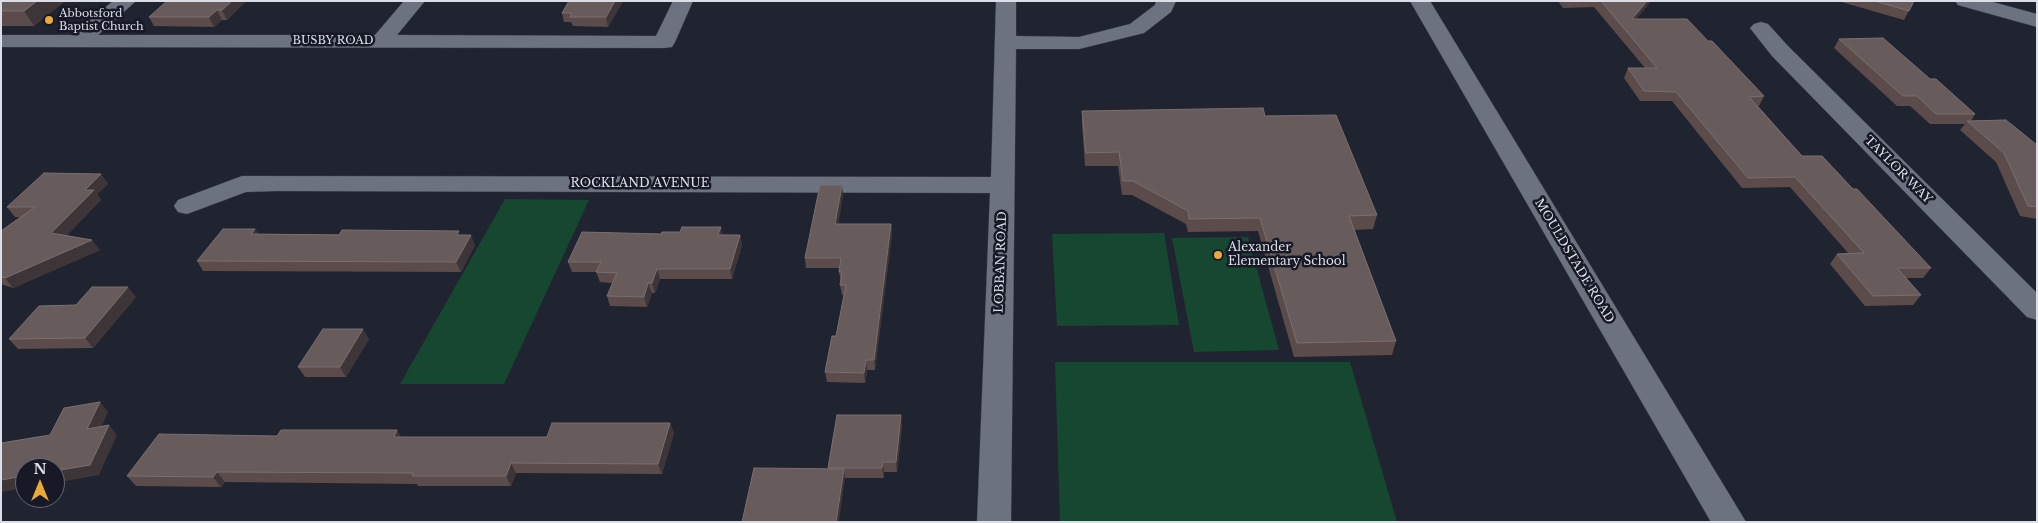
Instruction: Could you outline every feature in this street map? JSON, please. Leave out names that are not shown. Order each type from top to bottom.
[{"type":"street","points":[[77,41],[126,1]]},
{"type":"street","points":[[381,41],[415,1]]},
{"type":"street","name":"BUSBY ROAD","points":[[1,41],[664,42],[683,1]]},
{"type":"street","name":"LOBBAN ROAD","points":[[994,522],[1006,1]]},
{"type":"street","points":[[1004,42],[1079,43],[1137,29],[1164,8],[1166,1]]},
{"type":"street","name":"MOULDSTADE ROAD","points":[[1420,1],[1729,522]]},
{"type":"street","points":[[1965,1],[2037,22]]},
{"type":"street","name":"TAYLOR WAY","points":[[1761,28],[1780,51],[2037,310]]},
{"type":"street","name":"ROCKLAND AVENUE","points":[[198,202],[241,196],[276,183],[1003,185]]},
{"type":"green space","points":[[505,199],[589,200],[504,384],[400,384]]},
{"type":"green space","points":[[1164,233],[1179,325],[1057,326],[1052,234]]},
{"type":"green space","points":[[1248,237],[1279,350],[1194,352],[1172,238]]},
{"type":"green space","points":[[1055,362],[1350,362],[1397,522],[1060,522]]},
{"type":"building","points":[[1,1],[37,1],[24,11],[1,11]]},
{"type":"building","points":[[167,1],[232,1],[222,10],[217,10],[209,17],[149,17]]},
{"type":"building","points":[[569,1],[615,1],[606,17],[570,17],[572,13],[562,13]]},
{"type":"building","points":[[1601,1],[1647,1],[1632,19],[1687,19],[1708,41],[1712,41],[1764,96],[1749,97],[1802,156],[1822,156],[1853,189],[1857,189],[1931,268],[1897,268],[1921,295],[1873,296],[1837,254],[1864,253],[1795,177],[1748,178],[1676,92],[1644,91],[1628,68],[1657,68]]},
{"type":"building","points":[[1875,1],[1914,1],[1909,11]]},
{"type":"building","points":[[1883,38],[1930,79],[1936,79],[1975,114],[1936,114],[1917,96],[1903,96],[1839,39]]},
{"type":"building","points":[[1263,108],[1265,116],[1336,115],[1377,215],[1349,216],[1396,341],[1297,343],[1260,218],[1189,219],[1188,211],[1133,181],[1123,181],[1119,152],[1086,153],[1082,111]]},
{"type":"building","points":[[2006,120],[2037,145],[2037,207],[2028,206],[2004,153],[1967,121]]},
{"type":"building","points":[[44,173],[101,174],[85,190],[94,190],[51,233],[92,240],[5,278],[1,277],[1,231],[35,207],[7,207]]},
{"type":"building","points":[[820,185],[842,185],[835,224],[891,224],[874,360],[866,360],[864,373],[825,372],[832,336],[836,336],[846,285],[840,285],[842,272],[839,272],[841,258],[805,258]]},
{"type":"building","points":[[682,227],[721,227],[718,235],[740,235],[730,269],[657,269],[652,283],[648,283],[644,297],[607,296],[617,273],[596,272],[601,262],[568,262],[582,232],[661,234],[662,232],[680,232]]},
{"type":"building","points":[[223,229],[255,229],[251,234],[339,235],[342,230],[459,231],[457,235],[471,235],[456,262],[197,261]]},
{"type":"building","points":[[92,287],[128,287],[85,338],[9,339],[39,306],[76,305]]},
{"type":"building","points":[[323,329],[363,329],[340,367],[298,367]]},
{"type":"building","points":[[100,402],[87,429],[109,425],[90,465],[65,469],[65,458],[15,458],[15,478],[1,480],[1,443],[50,435],[64,408]]},
{"type":"building","points":[[837,415],[901,415],[896,462],[883,462],[882,468],[828,468]]},
{"type":"building","points":[[552,423],[670,423],[658,464],[511,463],[506,476],[412,476],[414,473],[217,472],[213,477],[127,476],[159,434],[277,436],[281,430],[397,430],[394,437],[547,437]]},
{"type":"building","points":[[754,468],[844,469],[836,522],[742,522]]},
{"type":"place","name":"Abbotsford Baptist Church","points":[[49,20]]},
{"type":"place","name":"Alexander Elementary School","points":[[1218,255]]}]
